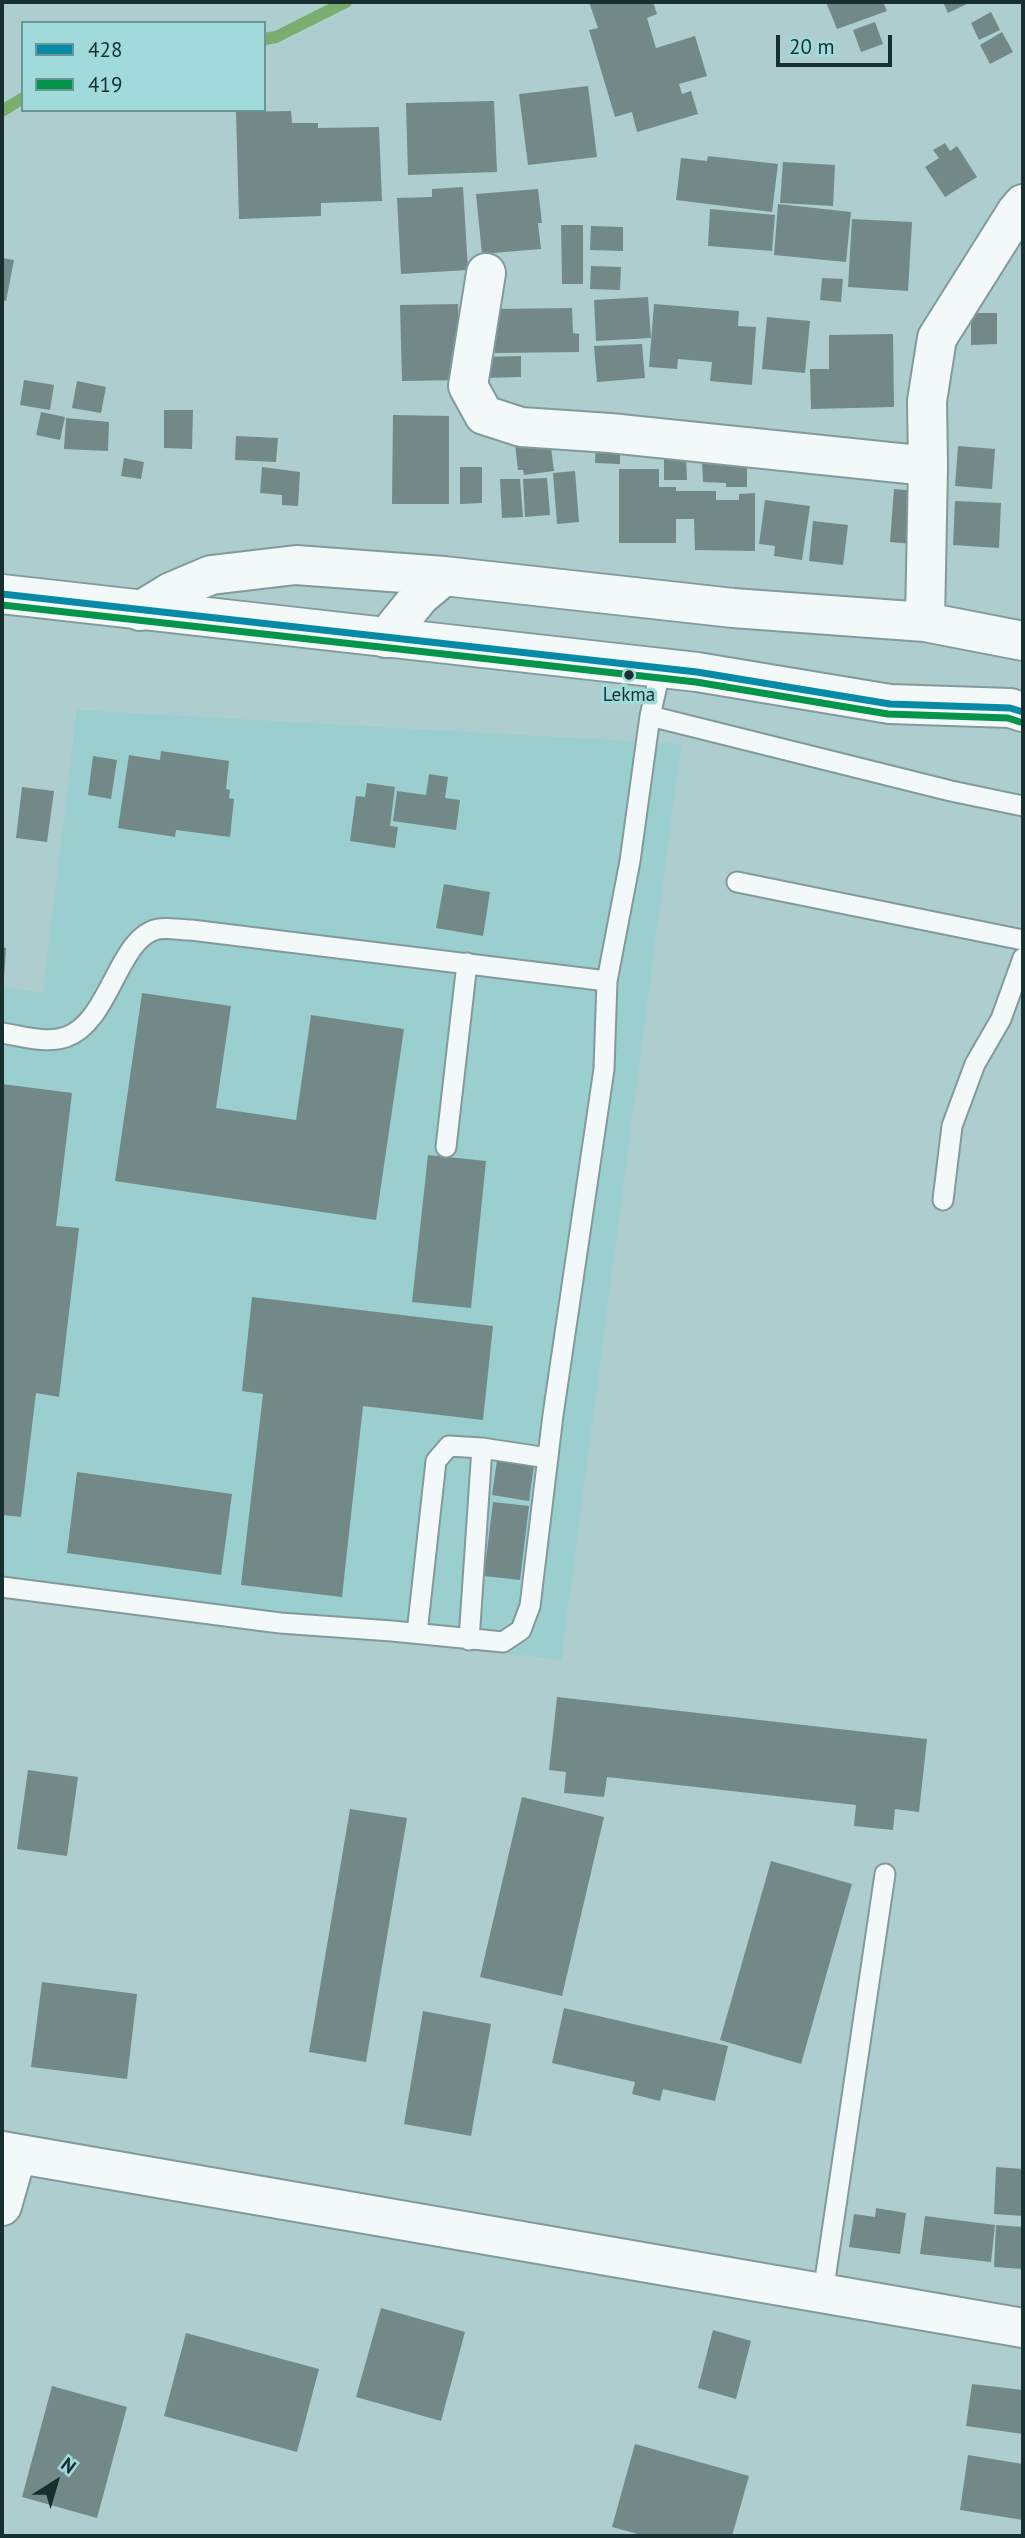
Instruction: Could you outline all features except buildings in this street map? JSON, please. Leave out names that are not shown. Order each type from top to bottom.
[{"type":"street","points":[[925,622],[927,401],[937,338],[1023,204]]},
{"type":"street","points":[[486,273],[468,386],[484,415],[521,427],[610,433],[928,466]]},
{"type":"street","points":[[140,611],[171,592],[211,575],[296,565],[444,576],[733,608],[925,622],[1023,641]]},
{"type":"street","points":[[386,638],[420,596],[444,576]]},
{"type":"street","points":[[2,594],[661,668],[890,704],[1010,708],[1023,712]]},
{"type":"street","points":[[2,2206],[9,2153],[1023,2328]]},
{"type":"lane","points":[[2,1587],[280,1623],[417,1633],[469,1640],[503,1642],[521,1630],[530,1606],[548,1458],[604,1069],[607,981],[630,861],[650,716],[661,668]]},
{"type":"lane","points":[[650,716],[938,788],[1023,806]]},
{"type":"lane","points":[[737,882],[1023,940]]},
{"type":"lane","points":[[2,1033],[43,1040],[65,1037],[83,1028],[97,1011],[116,974],[142,937],[158,929],[191,930],[607,981]]},
{"type":"lane","points":[[943,1200],[952,1126],[975,1064],[1001,1019],[1023,958]]},
{"type":"lane","points":[[446,1147],[467,963]]},
{"type":"lane","points":[[417,1633],[436,1461],[449,1446],[548,1458]]},
{"type":"lane","points":[[469,1640],[482,1448]]},
{"type":"lane","points":[[823,2293],[885,1874]]},
{"type":"shaded area","points":[[77,710],[681,744],[561,1660],[2,1589],[2,987],[43,993]]},
{"type":"waterway","points":[[266,39],[276,37],[346,2]]},
{"type":"waterway","points":[[2,111],[21,99]]},
{"type":"transit line","name":"428","points":[[2,594],[697,672],[890,704],[1010,708],[1023,712]]},
{"type":"transit line","name":"419","points":[[2,605],[696,682],[888,714],[1008,718],[1020,722]]},
{"type":"place","name":"Lekma","points":[[629,675]]}]
